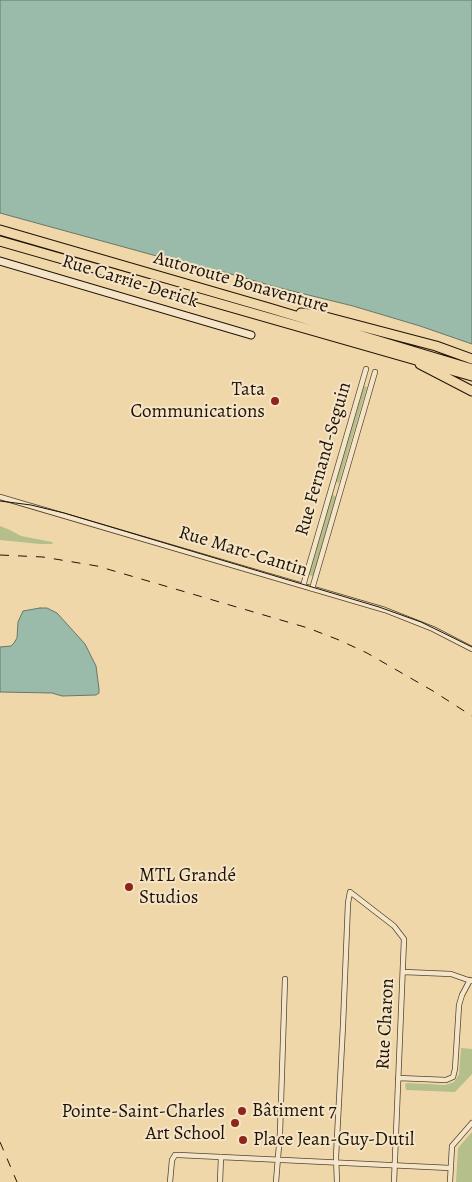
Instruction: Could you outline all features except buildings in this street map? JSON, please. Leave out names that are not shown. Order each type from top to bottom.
[{"type":"highway","name":"Autoroute Bonaventure","points":[[0,230],[472,368]]},
{"type":"highway","name":"Autoroute Bonaventure","points":[[0,241],[472,376]]},
{"type":"highway","points":[[269,308],[318,315],[443,348],[472,359]]},
{"type":"highway","points":[[409,357],[472,392]]},
{"type":"street","name":"Rue Carrie-Derick","points":[[0,261],[251,335]]},
{"type":"street","name":"Rue Fernand-Seguin","points":[[304,586],[366,369]]},
{"type":"street","name":"Rue Fernand-Seguin","points":[[312,589],[375,372]]},
{"type":"street","name":"Rue Marc-Cantin","points":[[0,497],[409,618],[472,648]]},
{"type":"street","name":"Rue Charon","points":[[336,1162],[350,892],[394,926],[402,935],[405,945],[394,1182]]},
{"type":"street","points":[[398,1078],[443,1080],[453,1076],[455,1069],[458,1005],[471,981],[451,974],[404,972]]},
{"type":"street","points":[[276,1182],[285,979]]},
{"type":"street","points":[[450,1182],[452,1146],[472,1124]]},
{"type":"street","points":[[170,1182],[173,1158],[179,1155],[450,1168]]},
{"type":"street","points":[[220,1182],[221,1157]]},
{"type":"street","points":[[336,1162],[337,1182]]},
{"type":"green space","points":[[364,386],[367,387],[339,483],[336,482]]},
{"type":"green space","points":[[332,495],[336,496],[313,576],[309,575]]},
{"type":"green space","points":[[0,526],[21,536],[52,542],[53,544],[0,540]]},
{"type":"green space","points":[[461,1048],[472,1049],[472,1074],[455,1092],[406,1090],[405,1084],[407,1083],[445,1085],[454,1082],[459,1074]]},
{"type":"green space","points":[[472,1132],[472,1182],[456,1182],[458,1148]]},
{"type":"shaded area","points":[[0,0],[472,0],[472,344],[353,306],[224,272],[193,266],[0,213]]},
{"type":"shaded area","points":[[47,608],[57,613],[85,644],[96,666],[99,693],[96,695],[62,696],[52,693],[0,692],[0,647],[11,646],[14,643],[17,638],[18,622],[23,611]]},
{"type":"tram line","points":[[0,501],[31,505],[64,513],[379,607],[421,622],[472,647]]},
{"type":"railway","points":[[0,555],[43,557],[97,566],[308,628],[367,653],[472,716]]},
{"type":"railway","points":[[0,1142],[17,1182]]},
{"type":"place","name":"Tata Communications","points":[[275,401]]},
{"type":"place","name":"MTL Grandé Studios","points":[[129,887]]},
{"type":"place","name":"Bâtiment 7","points":[[242,1111]]},
{"type":"place","name":"Pointe-Saint-Charles Art School","points":[[235,1123]]},
{"type":"place","name":"Place Jean-Guy-Dutil","points":[[243,1140]]}]
